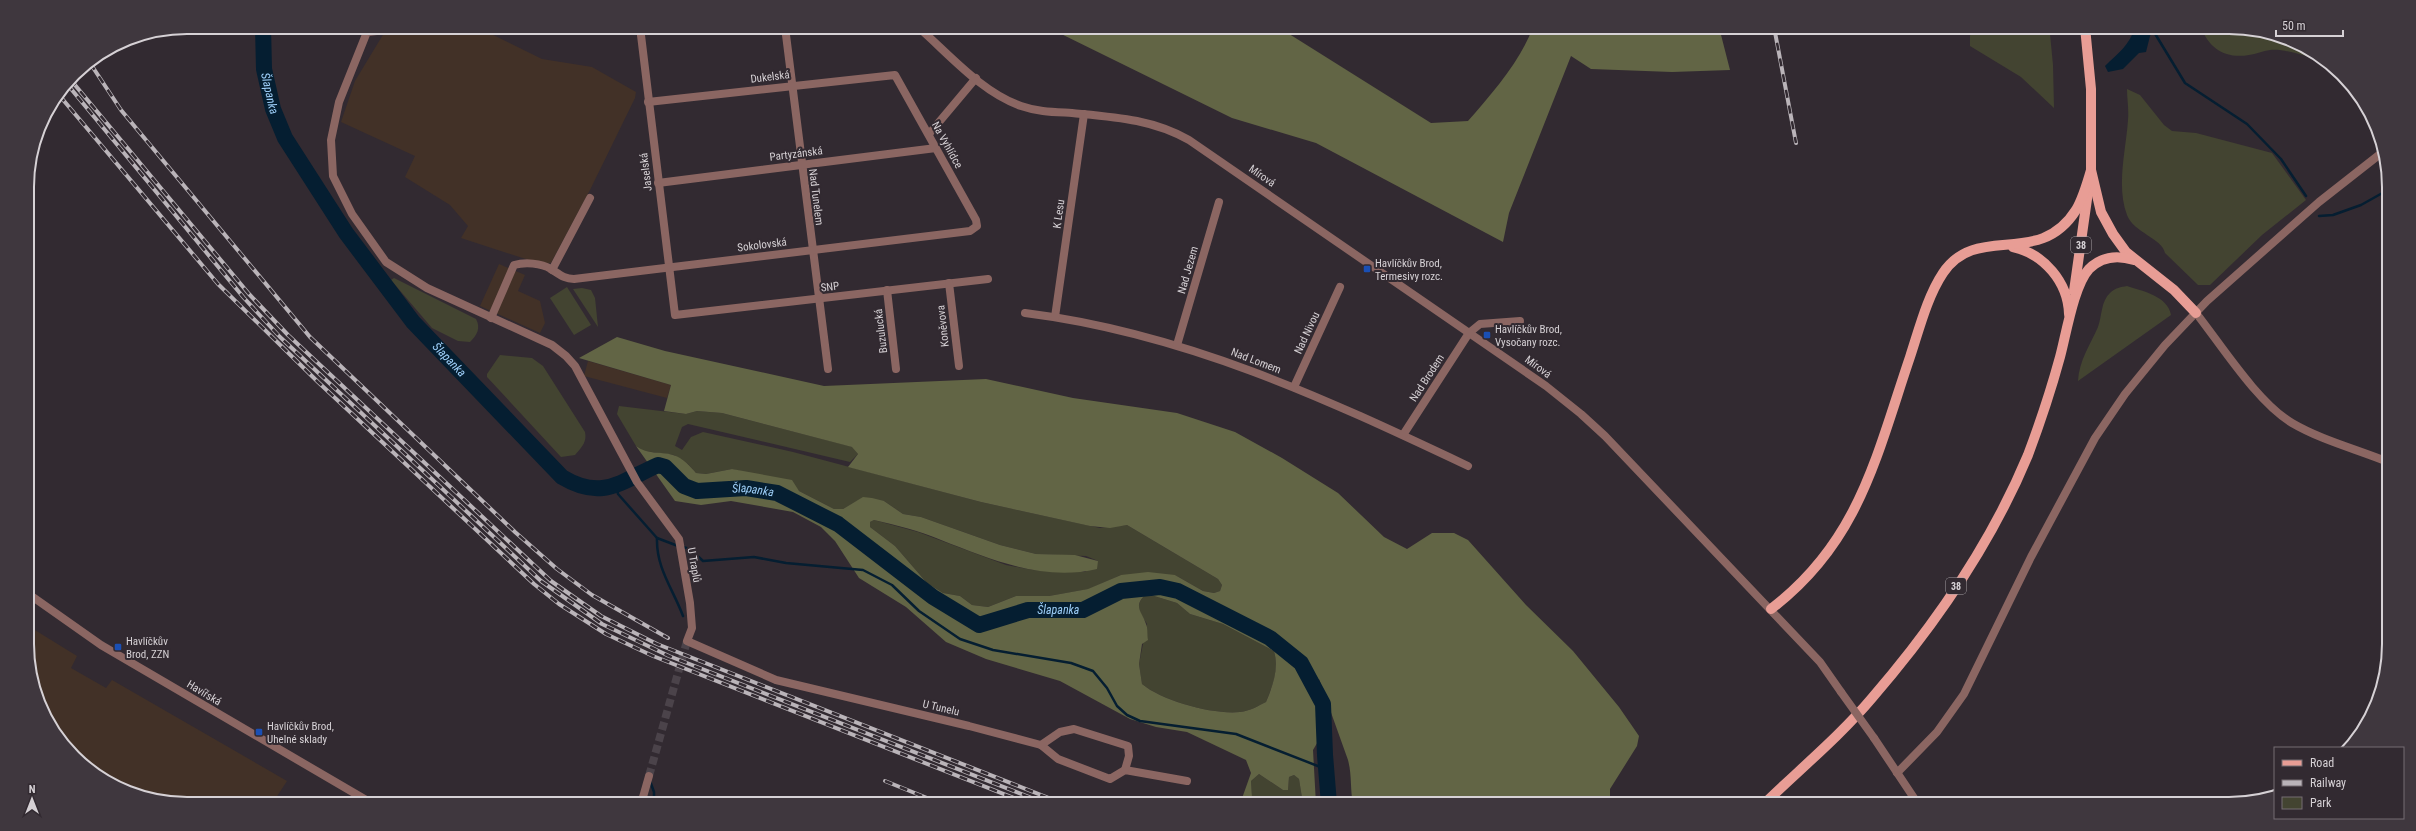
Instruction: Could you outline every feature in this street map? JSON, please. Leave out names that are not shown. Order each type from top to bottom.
[{"type":"main road","name":"38","points":[[1771,797],[1872,699],[1929,626],[1986,541],[2027,455],[2051,390],[2070,319],[2091,170],[2091,89],[2086,34]]},
{"type":"main road","points":[[1771,609],[1791,594],[1817,567],[1840,537],[1858,505],[1886,432],[1922,322],[1942,274],[1952,262],[1972,250],[1987,246],[2037,241],[2062,226],[2080,202],[2091,170]]},
{"type":"main road","points":[[2091,170],[2097,198],[2107,224],[2134,260],[2174,290],[2196,313]]},
{"type":"main road","points":[[2008,245],[2033,254],[2053,271],[2066,294],[2070,319]]},
{"type":"main road","points":[[2070,319],[2080,285],[2090,269],[2107,258],[2121,257],[2134,260]]},
{"type":"street","name":"U Traplů","points":[[366,34],[339,102],[331,140],[334,176],[352,214],[386,262],[427,288],[552,346],[566,356],[575,366],[637,482],[679,539],[691,609],[692,628],[687,641]]},
{"type":"street","name":"Jaselská","points":[[641,34],[668,268],[675,315]]},
{"type":"street","name":"Nad Tunelem","points":[[786,34],[811,250],[828,369]]},
{"type":"street","name":"Mírová","points":[[926,34],[976,78],[999,95],[1021,106],[1047,112],[1140,120],[1165,128],[1189,140],[1470,333],[1570,405],[1605,436],[1820,662],[1874,738],[1913,797]]},
{"type":"street","name":"Dukelská","points":[[648,102],[895,75]]},
{"type":"street","name":"Na Vyhlídce","points":[[895,75],[976,220],[976,227]]},
{"type":"street","points":[[929,134],[976,78]]},
{"type":"street","name":"K Lesu","points":[[1055,317],[1084,114]]},
{"type":"street","name":"Partyzánská","points":[[658,183],[936,148]]},
{"type":"street","points":[[1897,773],[1937,732],[1964,694],[2031,557],[2095,438],[2124,394],[2196,313],[2319,202],[2379,155]]},
{"type":"street","points":[[551,269],[590,198]]},
{"type":"street","name":"Nad Jezem","points":[[1177,345],[1219,202]]},
{"type":"street","name":"Sokolovská","points":[[491,318],[514,265],[543,266],[551,269],[564,278],[574,279],[970,231],[976,227]]},
{"type":"street","name":"SNP","points":[[675,315],[988,279]]},
{"type":"street","name":"Koněvova","points":[[949,283],[959,366]]},
{"type":"street","name":"Nad Nivou","points":[[1294,387],[1340,287]]},
{"type":"street","name":"Buzulucká","points":[[887,290],[896,369]]},
{"type":"street","name":"Nad Lomem","points":[[1025,313],[1115,328],[1177,345],[1236,364],[1294,387],[1403,435],[1468,466]]},
{"type":"street","points":[[2196,313],[2274,410],[2306,430],[2382,460]]},
{"type":"street","points":[[1470,333],[1480,324],[1520,321]]},
{"type":"street","name":"Nad Brodem","points":[[1403,435],[1470,333]]},
{"type":"street","name":"Havířská","points":[[34,597],[101,645],[361,797]]},
{"type":"street","name":"U Tunelu","points":[[687,641],[776,680],[969,726],[1041,745],[1058,759],[1110,779],[1125,770]]},
{"type":"street","points":[[1041,745],[1060,732],[1074,729],[1128,746],[1129,756],[1125,770],[1187,781]]},
{"type":"street","points":[[643,797],[649,776]]},
{"type":"shaded area","points":[[383,34],[491,34],[542,59],[592,67],[636,92],[635,98],[590,190],[551,263],[538,263],[461,238],[468,226],[450,205],[405,177],[415,156],[341,122],[355,81]]},
{"type":"shaded area","points":[[499,264],[525,275],[518,291],[540,301],[545,323],[540,333],[480,306]]},
{"type":"shaded area","points":[[588,361],[671,385],[667,398],[584,376]]},
{"type":"shaded area","points":[[34,629],[77,656],[71,668],[106,688],[112,680],[287,781],[277,797],[177,797],[147,792],[110,777],[86,759],[72,745],[54,721],[39,684],[34,654]]},
{"type":"green space","points":[[1061,34],[1289,34],[1431,123],[1468,121],[1505,77],[1521,53],[1530,34],[1721,34],[1730,70],[1672,72],[1591,69],[1571,56],[1509,213],[1503,242],[1316,143],[1232,118]]},
{"type":"green space","points":[[1970,34],[2050,34],[2053,65],[2054,108],[2021,77],[1970,46]]},
{"type":"green space","points":[[2204,35],[2249,35],[2278,42],[2308,55],[2279,50],[2267,50],[2241,56],[2226,54],[2214,47]]},
{"type":"green space","points":[[2127,89],[2140,95],[2164,125],[2172,131],[2196,133],[2272,153],[2306,200],[2262,235],[2210,285],[2198,285],[2165,253],[2159,243],[2135,226],[2127,215],[2122,192],[2122,180],[2128,116]]},
{"type":"green space","points":[[394,278],[476,319],[478,331],[475,337],[470,342],[458,341],[432,328],[391,280]]},
{"type":"green space","points":[[2127,286],[2154,295],[2165,303],[2171,315],[2078,381],[2080,367],[2098,327],[2107,296],[2120,287]]},
{"type":"green space","points":[[567,287],[591,325],[574,335],[550,298]]},
{"type":"green space","points":[[582,288],[591,290],[595,298],[598,327],[573,289]]},
{"type":"green space","points":[[617,337],[665,351],[824,386],[986,379],[1073,398],[1177,413],[1235,432],[1282,458],[1338,493],[1384,537],[1407,549],[1432,533],[1454,533],[1468,540],[1526,605],[1573,651],[1619,707],[1639,736],[1637,746],[1610,789],[1610,797],[1352,797],[1348,760],[1319,679],[1312,695],[1319,709],[1323,733],[1313,750],[1316,797],[1302,797],[1299,779],[1294,775],[1289,777],[1288,790],[1283,790],[1259,774],[1251,781],[1252,797],[1242,797],[1251,773],[1246,760],[1187,732],[1156,727],[1130,719],[1060,681],[986,659],[946,642],[906,607],[859,578],[835,541],[821,527],[793,512],[731,501],[701,505],[675,501],[636,446],[645,451],[677,456],[686,462],[696,473],[706,474],[732,469],[792,480],[799,491],[834,509],[843,509],[863,497],[872,498],[884,501],[903,514],[921,517],[1000,545],[1036,554],[1075,555],[1098,561],[1097,569],[1057,573],[1037,571],[998,561],[908,528],[874,520],[870,522],[870,527],[895,546],[927,583],[943,593],[960,596],[972,605],[988,607],[1016,596],[1049,596],[1088,589],[1121,575],[1148,572],[1175,575],[1203,591],[1214,593],[1220,591],[1222,585],[1218,579],[1127,525],[1110,528],[1090,526],[981,502],[848,467],[858,454],[852,447],[722,413],[697,411],[686,414],[664,411],[671,385],[579,358]],"holes":[[[1145,595],[1151,595],[1177,603],[1190,614],[1223,624],[1274,651],[1276,671],[1266,702],[1254,708],[1240,712],[1203,709],[1189,706],[1162,696],[1142,684],[1139,664],[1142,644],[1148,640],[1147,626],[1139,606],[1141,599]]]},
{"type":"green space","points":[[500,355],[532,358],[543,366],[585,432],[585,442],[575,455],[561,457],[487,377],[487,374]]},
{"type":"green space","points":[[619,406],[686,414],[697,411],[722,413],[853,447],[858,454],[850,462],[688,424],[682,427],[675,446],[682,450],[691,437],[703,432],[793,452],[981,502],[1100,528],[1127,525],[1218,579],[1222,585],[1220,591],[1214,593],[1203,591],[1175,575],[1121,575],[1089,589],[1049,596],[1016,596],[988,607],[972,605],[960,596],[943,593],[927,583],[895,546],[870,527],[870,522],[874,520],[918,532],[1006,565],[1033,570],[1085,572],[1098,561],[1086,556],[1036,554],[1000,545],[921,517],[903,514],[884,501],[857,501],[843,509],[834,509],[799,491],[759,476],[732,469],[706,474],[696,473],[688,464],[674,455],[644,451],[636,446],[617,414]]},
{"type":"green space","points":[[1145,595],[1151,595],[1177,603],[1190,614],[1223,624],[1274,651],[1276,671],[1266,702],[1254,708],[1240,712],[1203,709],[1189,706],[1162,696],[1142,684],[1139,664],[1147,624],[1140,613],[1139,606]]},
{"type":"green space","points":[[1259,774],[1283,790],[1288,789],[1289,777],[1294,775],[1299,779],[1302,797],[1252,797],[1251,781]]},
{"type":"water","points":[[2132,34],[2151,34],[2146,52],[2139,53],[2123,69],[2108,72],[2105,66],[2119,53]]},
{"type":"waterway","name":"Šlapanka","points":[[263,34],[264,69],[273,109],[285,138],[346,233],[413,322],[562,477],[576,484],[589,488],[600,488],[621,483],[658,465],[665,467],[684,486],[697,491],[746,488],[777,493],[838,524],[933,597],[979,625],[1028,610],[1083,610],[1121,591],[1160,587],[1178,591],[1270,638],[1301,663],[1323,704],[1328,797]]},
{"type":"waterway","points":[[2155,34],[2185,83],[2247,124],[2281,159],[2306,196]]},
{"type":"waterway","points":[[2319,216],[2333,215],[2361,205],[2382,193]]},
{"type":"waterway","points":[[616,484],[618,494],[657,538],[657,549],[662,569],[683,616]]},
{"type":"waterway","points":[[657,538],[678,546]]},
{"type":"waterway","points":[[683,547],[690,549],[703,561],[754,557],[786,563],[863,570],[892,585],[919,611],[960,639],[993,650],[1071,663],[1093,671],[1107,688],[1117,706],[1127,715],[1140,721],[1236,734],[1328,770]]},
{"type":"waterway","points":[[650,781],[654,792],[654,797]]},
{"type":"tunnel","points":[[649,776],[687,641]]},
{"type":"railway","points":[[1775,34],[1796,143]]},
{"type":"railway","points":[[93,67],[121,110],[310,337],[515,532],[557,569],[592,595],[668,638]]},
{"type":"railway","points":[[74,84],[249,294],[288,335],[551,581],[601,616],[657,644],[1046,797]]},
{"type":"railway","points":[[70,88],[244,298],[280,337],[541,581],[602,624],[669,656],[1029,797]]},
{"type":"railway","points":[[62,99],[218,284],[318,382],[534,584],[559,604],[606,634],[653,656],[1011,797]]},
{"type":"railway","points":[[885,781],[925,797]]},
{"type":"place","name":"Havlíčkův Brod, Termesivy rozc.","points":[[1367,269]]},
{"type":"place","name":"Havlíčkův Brod, Vysočany rozc.","points":[[1487,335]]},
{"type":"place","name":"Havlíčkův Brod, ZZN","points":[[118,647]]},
{"type":"place","name":"Havlíčkův Brod, Uhelné sklady","points":[[259,732]]}]
